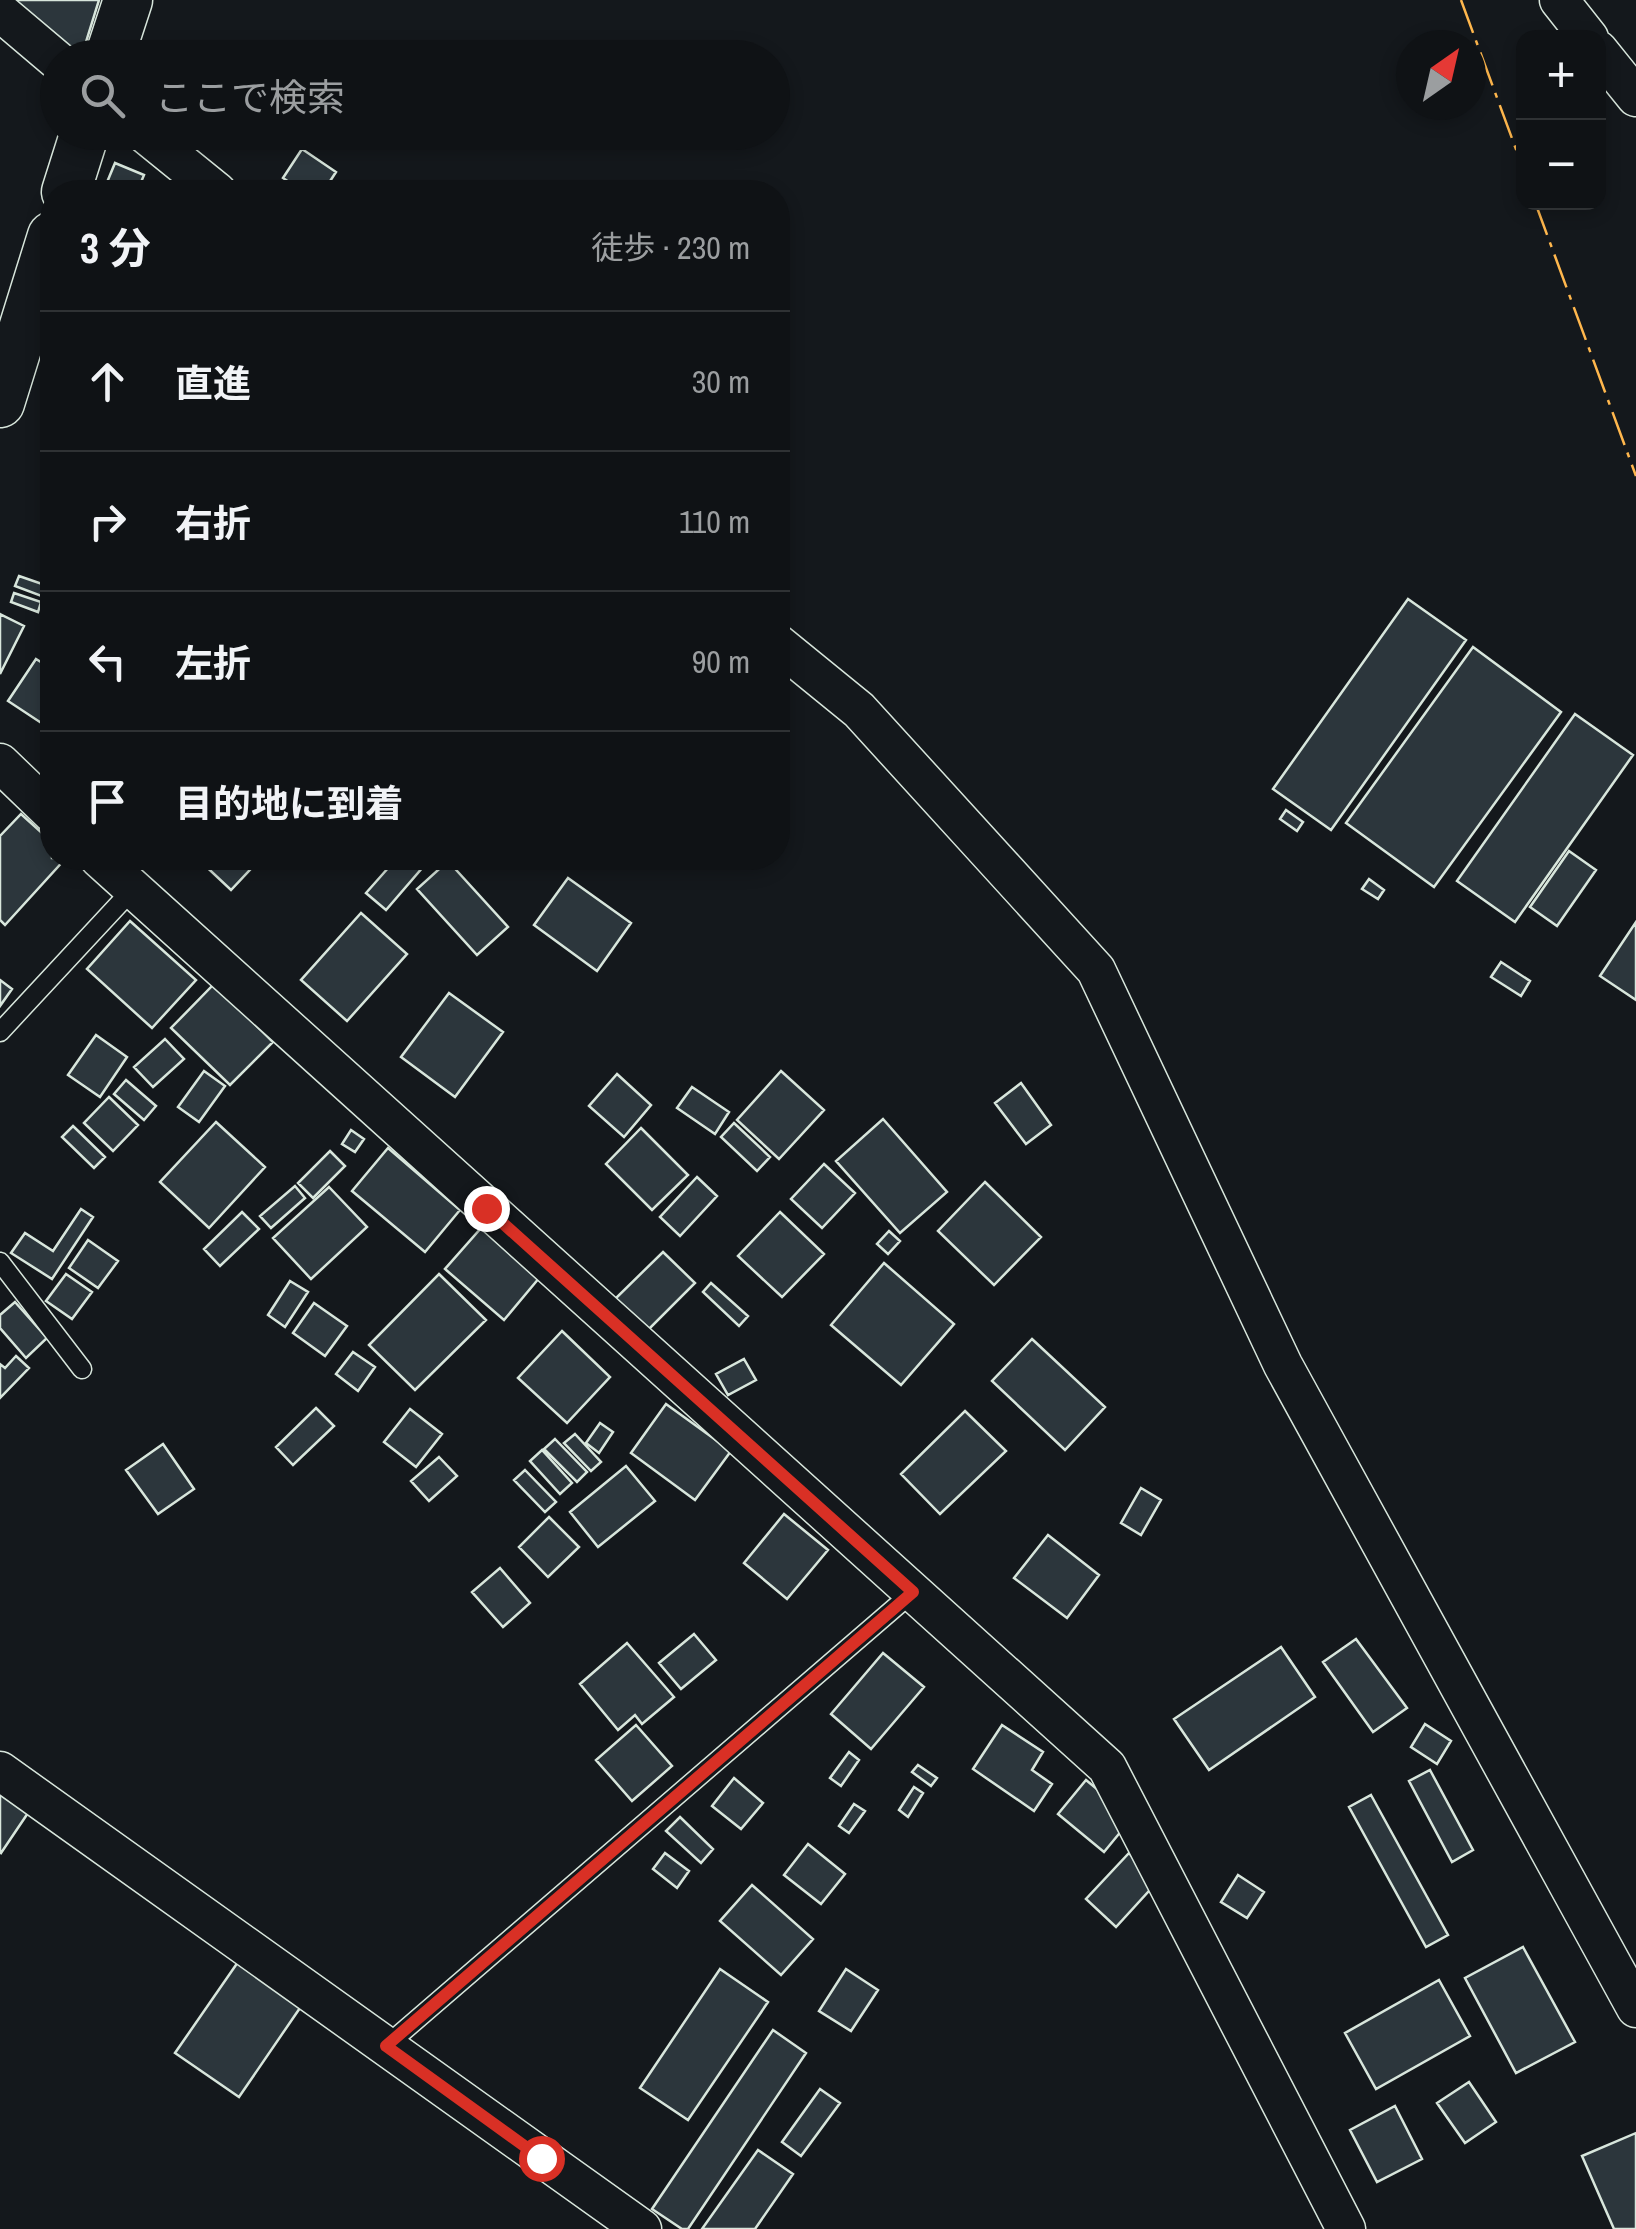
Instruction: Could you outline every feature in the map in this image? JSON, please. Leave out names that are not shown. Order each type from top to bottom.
[{"type":"street","points":[[116,40],[128,0]]},
{"type":"street","points":[[1559,0],[1583,30]]},
{"type":"street","points":[[0,12],[40,46]]},
{"type":"street","points":[[1606,60],[1636,96]]},
{"type":"street","points":[[70,180],[79,150]]},
{"type":"street","points":[[166,150],[203,180]]},
{"type":"street","points":[[3,382],[40,272]]},
{"type":"street","points":[[790,654],[859,710],[1096,970],[1282,1365],[1636,2008]]},
{"type":"street","points":[[0,763],[40,801]]},
{"type":"street","points":[[111,870],[1107,1767],[1331,2221]]},
{"type":"street","points":[[0,1772],[642,2229]]},
{"type":"lane","points":[[0,1032],[132,890]]},
{"type":"lane","points":[[0,1262],[82,1369]]},
{"type":"lane","points":[[386,2046],[913,1592]]},
{"type":"building","points":[[0,0],[99,0],[87,40],[40,40]]},
{"type":"building","points":[[301,150],[336,172],[331,180],[283,178]]},
{"type":"building","points":[[115,163],[144,175],[142,180],[108,180]]},
{"type":"building","points":[[19,576],[40,583],[40,595],[15,586]]},
{"type":"building","points":[[14,593],[40,602],[40,605],[38,612],[11,602]]},
{"type":"building","points":[[1408,599],[1466,640],[1331,830],[1273,789]]},
{"type":"building","points":[[0,614],[24,626],[0,674]]},
{"type":"building","points":[[1473,647],[1561,712],[1434,887],[1346,823]]},
{"type":"building","points":[[36,659],[40,662],[40,722],[8,701]]},
{"type":"building","points":[[1575,714],[1633,755],[1515,922],[1457,881]]},
{"type":"building","points":[[1286,810],[1303,822],[1297,831],[1280,819]]},
{"type":"building","points":[[21,814],[40,831],[40,870],[55,870],[5,925],[0,920],[0,836]]},
{"type":"building","points":[[1569,851],[1596,870],[1557,926],[1530,907]]},
{"type":"building","points":[[210,870],[250,870],[231,890]]},
{"type":"building","points":[[386,870],[420,870],[386,910],[366,893]]},
{"type":"building","points":[[438,870],[456,870],[508,927],[477,955],[417,889]]},
{"type":"building","points":[[568,878],[631,923],[597,971],[534,925]]},
{"type":"building","points":[[1369,879],[1384,890],[1378,899],[1362,889]]},
{"type":"building","points":[[361,913],[407,954],[347,1021],[301,980]]},
{"type":"building","points":[[130,921],[196,980],[152,1028],[87,969]]},
{"type":"building","points":[[1636,922],[1636,1000],[1600,976]]},
{"type":"building","points":[[1501,962],[1530,981],[1521,996],[1491,977]]},
{"type":"building","points":[[0,980],[12,989],[0,1006]]},
{"type":"building","points":[[214,984],[273,1042],[230,1085],[171,1028]]},
{"type":"building","points":[[449,993],[503,1032],[455,1097],[401,1057]]},
{"type":"building","points":[[96,1035],[127,1057],[100,1097],[68,1075]]},
{"type":"building","points":[[165,1039],[184,1059],[153,1087],[134,1067]]},
{"type":"building","points":[[204,1071],[225,1086],[199,1122],[178,1107]]},
{"type":"building","points":[[781,1071],[824,1110],[779,1159],[737,1120]]},
{"type":"building","points":[[617,1074],[651,1105],[624,1137],[589,1106]]},
{"type":"building","points":[[126,1080],[156,1106],[144,1120],[114,1094]]},
{"type":"building","points":[[1021,1083],[1051,1125],[1026,1144],[995,1103]]},
{"type":"building","points":[[692,1087],[729,1112],[715,1134],[677,1108]]},
{"type":"building","points":[[109,1097],[138,1125],[113,1151],[84,1123]]},
{"type":"building","points":[[883,1119],[947,1192],[900,1233],[836,1161]]},
{"type":"building","points":[[216,1122],[265,1167],[209,1228],[160,1182]]},
{"type":"building","points":[[734,1123],[770,1157],[757,1171],[721,1137]]},
{"type":"building","points":[[73,1126],[105,1157],[94,1168],[62,1137]]},
{"type":"building","points":[[641,1128],[688,1175],[652,1210],[606,1164]]},
{"type":"building","points":[[351,1130],[364,1139],[355,1152],[342,1144]]},
{"type":"building","points":[[388,1148],[460,1210],[425,1252],[352,1191]]},
{"type":"building","points":[[330,1151],[345,1166],[313,1198],[298,1183]]},
{"type":"building","points":[[824,1164],[855,1193],[822,1228],[791,1199]]},
{"type":"building","points":[[697,1177],[717,1196],[680,1236],[660,1217]]},
{"type":"building","points":[[985,1182],[1041,1237],[994,1285],[938,1231]]},
{"type":"building","points":[[295,1186],[305,1198],[271,1228],[260,1216]]},
{"type":"building","points":[[329,1187],[367,1227],[311,1279],[273,1238]]},
{"type":"building","points":[[81,1209],[93,1217],[52,1279],[11,1253],[25,1233],[53,1251]]},
{"type":"building","points":[[242,1212],[259,1229],[220,1266],[204,1249]]},
{"type":"building","points":[[780,1212],[824,1254],[782,1297],[738,1256]]},
{"type":"building","points":[[482,1227],[540,1277],[504,1320],[445,1269]]},
{"type":"building","points":[[889,1231],[900,1241],[888,1254],[877,1244]]},
{"type":"building","points":[[88,1240],[118,1261],[98,1288],[69,1268]]},
{"type":"building","points":[[663,1252],[695,1283],[646,1332],[614,1300]]},
{"type":"building","points":[[884,1263],[954,1324],[901,1385],[831,1325]]},
{"type":"building","points":[[66,1274],[92,1292],[72,1319],[46,1301]]},
{"type":"building","points":[[439,1274],[486,1320],[415,1390],[369,1345]]},
{"type":"building","points":[[290,1281],[308,1292],[285,1327],[268,1315]]},
{"type":"building","points":[[711,1283],[748,1316],[739,1326],[703,1292]]},
{"type":"building","points":[[15,1302],[47,1338],[26,1358],[0,1328],[0,1315]]},
{"type":"building","points":[[314,1303],[347,1326],[325,1356],[293,1333]]},
{"type":"building","points":[[562,1331],[610,1377],[567,1423],[518,1378]]},
{"type":"building","points":[[1032,1339],[1105,1407],[1065,1450],[992,1381]]},
{"type":"building","points":[[353,1352],[375,1367],[358,1391],[336,1374]]},
{"type":"building","points":[[16,1356],[29,1368],[0,1398],[0,1364],[5,1368]]},
{"type":"building","points":[[744,1359],[756,1380],[728,1395],[716,1374]]},
{"type":"building","points":[[666,1404],[731,1451],[695,1500],[631,1453]]},
{"type":"building","points":[[316,1408],[334,1426],[293,1465],[276,1447]]},
{"type":"building","points":[[410,1409],[442,1434],[416,1467],[384,1442]]},
{"type":"building","points":[[965,1411],[1006,1451],[940,1514],[901,1474]]},
{"type":"building","points":[[600,1423],[613,1432],[599,1453],[586,1443]]},
{"type":"building","points":[[575,1434],[601,1462],[591,1471],[564,1443]]},
{"type":"building","points":[[555,1439],[587,1472],[577,1482],[544,1449]]},
{"type":"building","points":[[163,1444],[194,1489],[158,1514],[126,1470]]},
{"type":"building","points":[[542,1450],[572,1483],[560,1494],[530,1461]]},
{"type":"building","points":[[439,1457],[457,1476],[429,1501],[411,1481]]},
{"type":"building","points":[[626,1466],[655,1501],[598,1547],[570,1512]]},
{"type":"building","points":[[525,1470],[556,1502],[545,1512],[514,1480]]},
{"type":"building","points":[[1141,1488],[1161,1500],[1141,1535],[1121,1523]]},
{"type":"building","points":[[784,1514],[828,1550],[787,1599],[744,1563]]},
{"type":"building","points":[[549,1517],[579,1547],[548,1577],[519,1547]]},
{"type":"building","points":[[1048,1535],[1099,1575],[1067,1618],[1014,1578]]},
{"type":"building","points":[[500,1568],[530,1603],[503,1627],[472,1592]]},
{"type":"building","points":[[694,1634],[716,1660],[681,1689],[659,1663]]},
{"type":"building","points":[[1356,1639],[1407,1708],[1373,1732],[1323,1662]]},
{"type":"building","points":[[627,1643],[674,1697],[642,1724],[635,1715],[618,1730],[580,1684]]},
{"type":"building","points":[[1281,1647],[1315,1697],[1209,1770],[1174,1719]]},
{"type":"building","points":[[883,1653],[924,1687],[871,1749],[831,1714]]},
{"type":"building","points":[[1425,1724],[1451,1741],[1437,1764],[1411,1747]]},
{"type":"building","points":[[636,1725],[672,1766],[632,1801],[596,1760]]},
{"type":"building","points":[[1002,1725],[1043,1752],[1032,1770],[1052,1784],[1034,1811],[973,1769]]},
{"type":"building","points":[[849,1752],[859,1760],[841,1786],[830,1778]]},
{"type":"building","points":[[918,1765],[937,1778],[931,1786],[912,1772]]},
{"type":"building","points":[[1430,1770],[1473,1850],[1452,1862],[1409,1781]]},
{"type":"building","points":[[734,1778],[763,1803],[741,1829],[712,1806]]},
{"type":"building","points":[[1086,1780],[1132,1818],[1104,1852],[1058,1814]]},
{"type":"building","points":[[0,1786],[32,1807],[1,1853],[0,1852]]},
{"type":"building","points":[[914,1787],[923,1793],[908,1817],[899,1810]]},
{"type":"building","points":[[1371,1795],[1448,1935],[1426,1947],[1349,1807]]},
{"type":"building","points":[[854,1804],[865,1811],[849,1833],[839,1826]]},
{"type":"building","points":[[680,1817],[713,1849],[701,1863],[666,1831]]},
{"type":"building","points":[[808,1844],[845,1874],[821,1904],[784,1875]]},
{"type":"building","points":[[665,1853],[689,1871],[677,1888],[653,1869]]},
{"type":"building","points":[[1129,1853],[1158,1881],[1116,1927],[1086,1899]]},
{"type":"building","points":[[1238,1875],[1264,1892],[1247,1918],[1221,1902]]},
{"type":"building","points":[[752,1885],[813,1939],[781,1975],[720,1921]]},
{"type":"building","points":[[1523,1947],[1575,2042],[1516,2073],[1465,1978]]},
{"type":"building","points":[[238,1962],[302,2005],[239,2097],[175,2053]]},
{"type":"building","points":[[720,1969],[768,2002],[688,2120],[640,2088]]},
{"type":"building","points":[[846,1969],[878,1990],[851,2031],[819,2011]]},
{"type":"building","points":[[1439,1980],[1470,2036],[1376,2089],[1345,2033]]},
{"type":"building","points":[[773,2030],[806,2053],[688,2229],[682,2229],[652,2209]]},
{"type":"building","points":[[1469,2082],[1496,2122],[1465,2143],[1437,2103]]},
{"type":"building","points":[[820,2089],[840,2103],[801,2156],[782,2142]]},
{"type":"building","points":[[1395,2106],[1422,2159],[1377,2182],[1350,2130]]},
{"type":"building","points":[[1636,2133],[1636,2229],[1614,2229],[1582,2156]]},
{"type":"building","points":[[758,2150],[793,2174],[755,2229],[702,2229]]},
{"type":"power","points":[[1461,0],[1516,149]]},
{"type":"power","points":[[1538,210],[1636,476]]},
{"type":"route","points":[[486,1208],[913,1592],[386,2046],[541,2158]]}]
